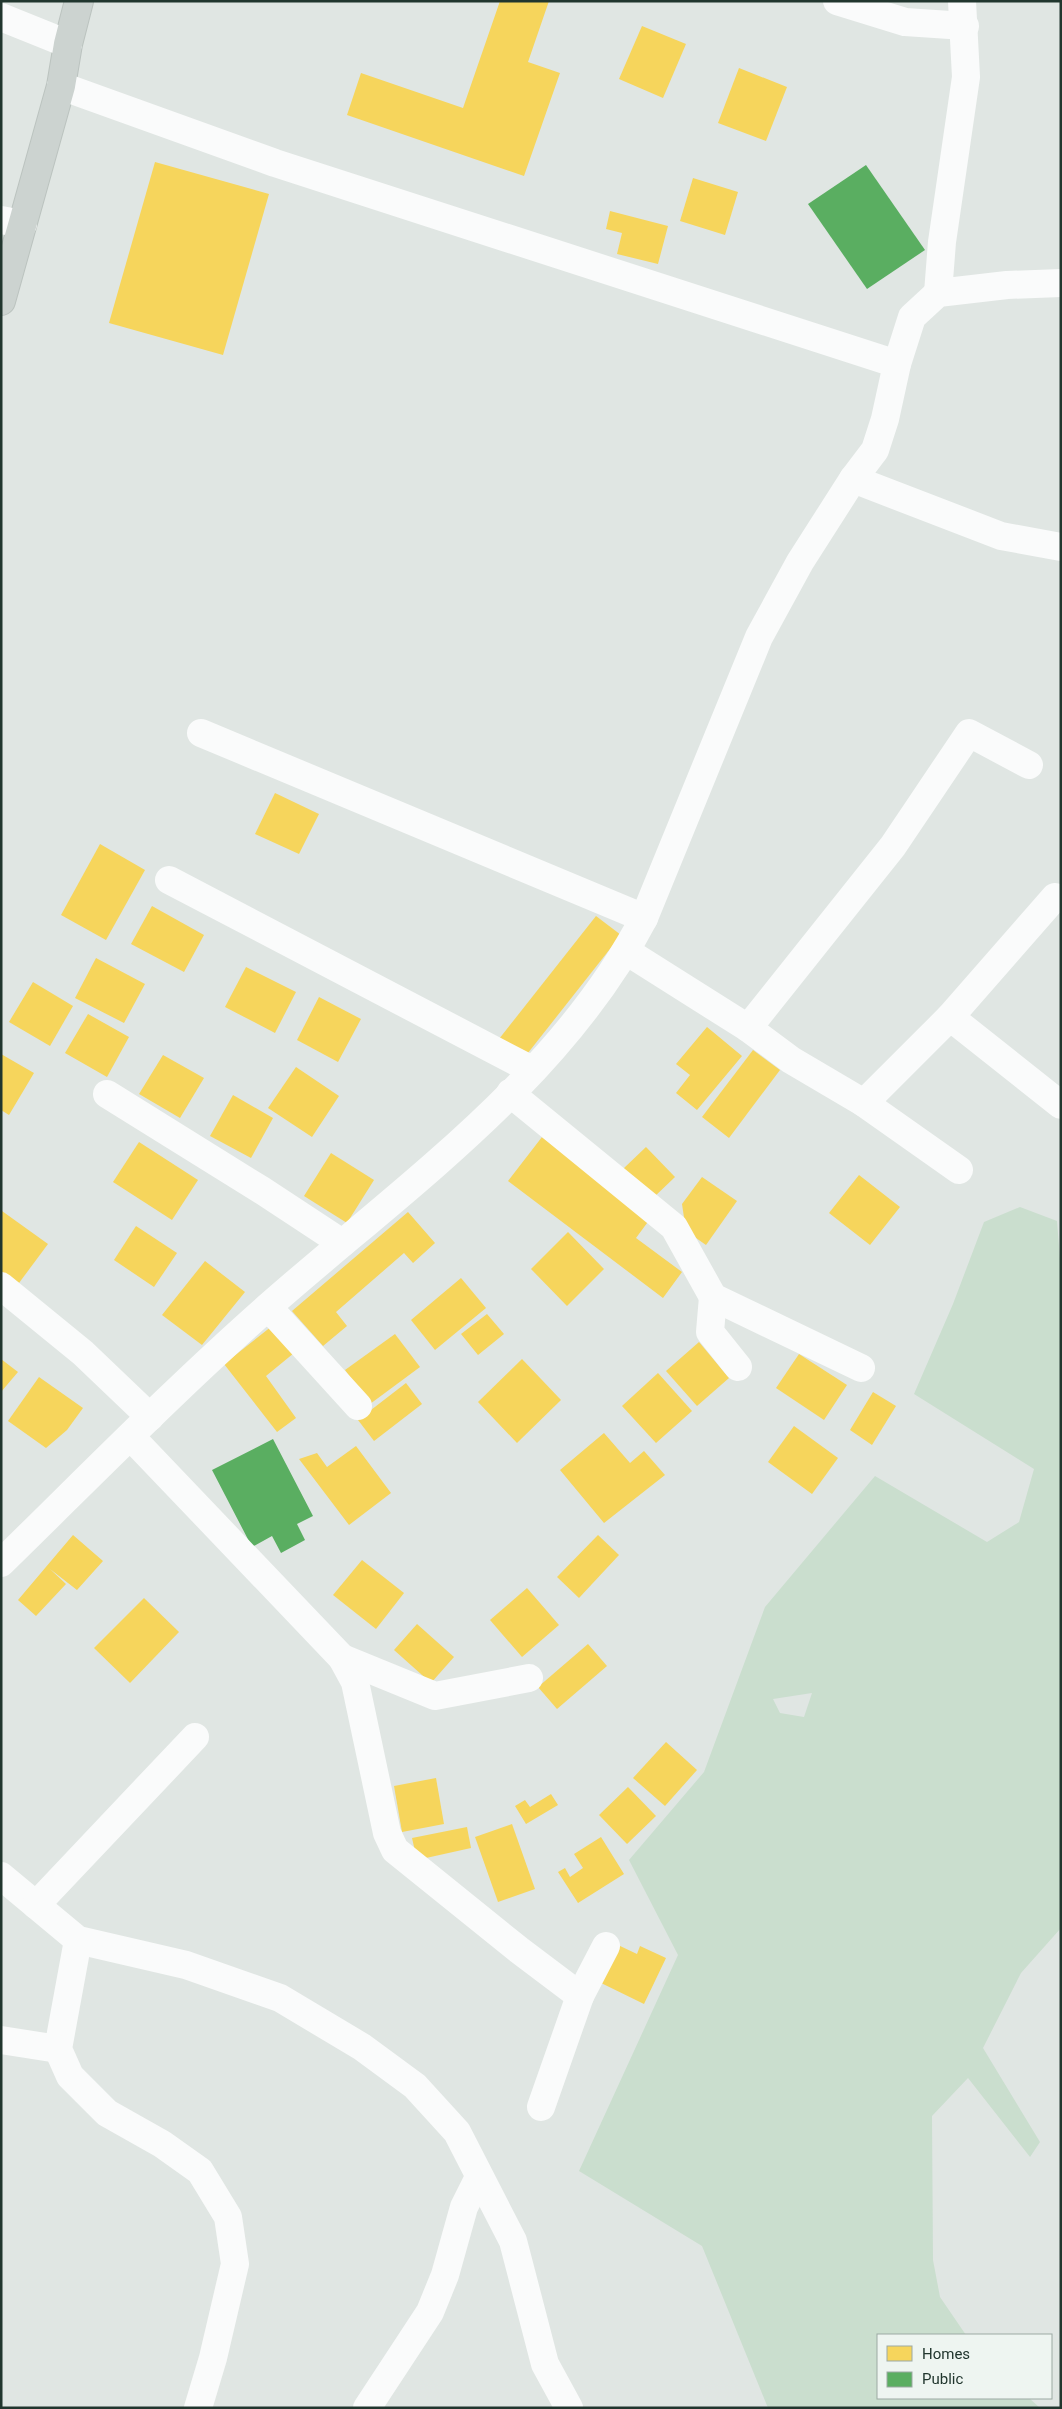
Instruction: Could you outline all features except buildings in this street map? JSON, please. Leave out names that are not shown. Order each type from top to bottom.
[{"type":"main road","points":[[1,301],[12,222],[61,86],[68,44],[79,1]]},
{"type":"street","points":[[837,1],[905,22],[964,14],[966,77],[942,242],[938,293]]},
{"type":"street","points":[[1,17],[68,44]]},
{"type":"street","points":[[61,86],[275,163],[897,364]]},
{"type":"street","points":[[1,1563],[150,1417],[268,1307],[408,1189],[510,1093],[574,1022],[626,951],[644,918],[759,637],[800,562],[853,479],[875,450],[885,419],[897,364],[912,317],[938,293],[1007,285],[1061,283]]},
{"type":"street","points":[[853,479],[1001,536],[1061,547]]},
{"type":"street","points":[[201,732],[644,918]]},
{"type":"street","points":[[748,1028],[893,846],[969,733],[1029,765]]},
{"type":"street","points":[[169,880],[532,1070]]},
{"type":"street","points":[[864,1103],[950,1018],[1055,897]]},
{"type":"street","points":[[626,951],[748,1028],[791,1060],[864,1103],[959,1170]]},
{"type":"street","points":[[950,1018],[1061,1105]]},
{"type":"street","points":[[510,1093],[674,1227],[713,1297],[710,1332],[738,1367]]},
{"type":"street","points":[[107,1094],[263,1191],[342,1243]]},
{"type":"street","points":[[1,1286],[83,1353],[150,1417]]},
{"type":"street","points":[[713,1297],[861,1368]]},
{"type":"street","points":[[268,1307],[358,1406]]},
{"type":"street","points":[[131,1437],[342,1658],[355,1682],[387,1833],[395,1850],[511,1944],[580,1996]]},
{"type":"street","points":[[342,1658],[435,1696],[528,1678]]},
{"type":"street","points":[[36,1905],[195,1738]]},
{"type":"street","points":[[1,1876],[78,1940],[186,1965],[288,2003],[362,2047],[415,2086],[456,2132],[513,2241],[545,2364],[569,2408]]},
{"type":"street","points":[[78,1940],[58,2049],[70,2076],[107,2113],[162,2144],[200,2171],[228,2217],[235,2264],[213,2358],[198,2408]]},
{"type":"street","points":[[541,2107],[580,1996],[606,1946]]},
{"type":"street","points":[[1,2040],[58,2049]]},
{"type":"street","points":[[367,2408],[430,2312],[445,2275],[464,2207],[479,2177]]},
{"type":"green space","points":[[1020,1207],[1057,1221],[1061,1271],[1061,1928],[1021,1973],[983,2048],[1040,2142],[1030,2157],[968,2078],[932,2116],[933,2260],[940,2297],[965,2334],[877,2334],[877,2399],[1030,2399],[1040,2408],[768,2408],[702,2246],[579,2171],[678,1955],[629,1860],[704,1772],[765,1607],[875,1476],[987,1542],[1019,1522],[1034,1469],[914,1394],[953,1304],[984,1222]],"holes":[[[812,1693],[804,1717],[780,1713],[773,1699]]]}]
